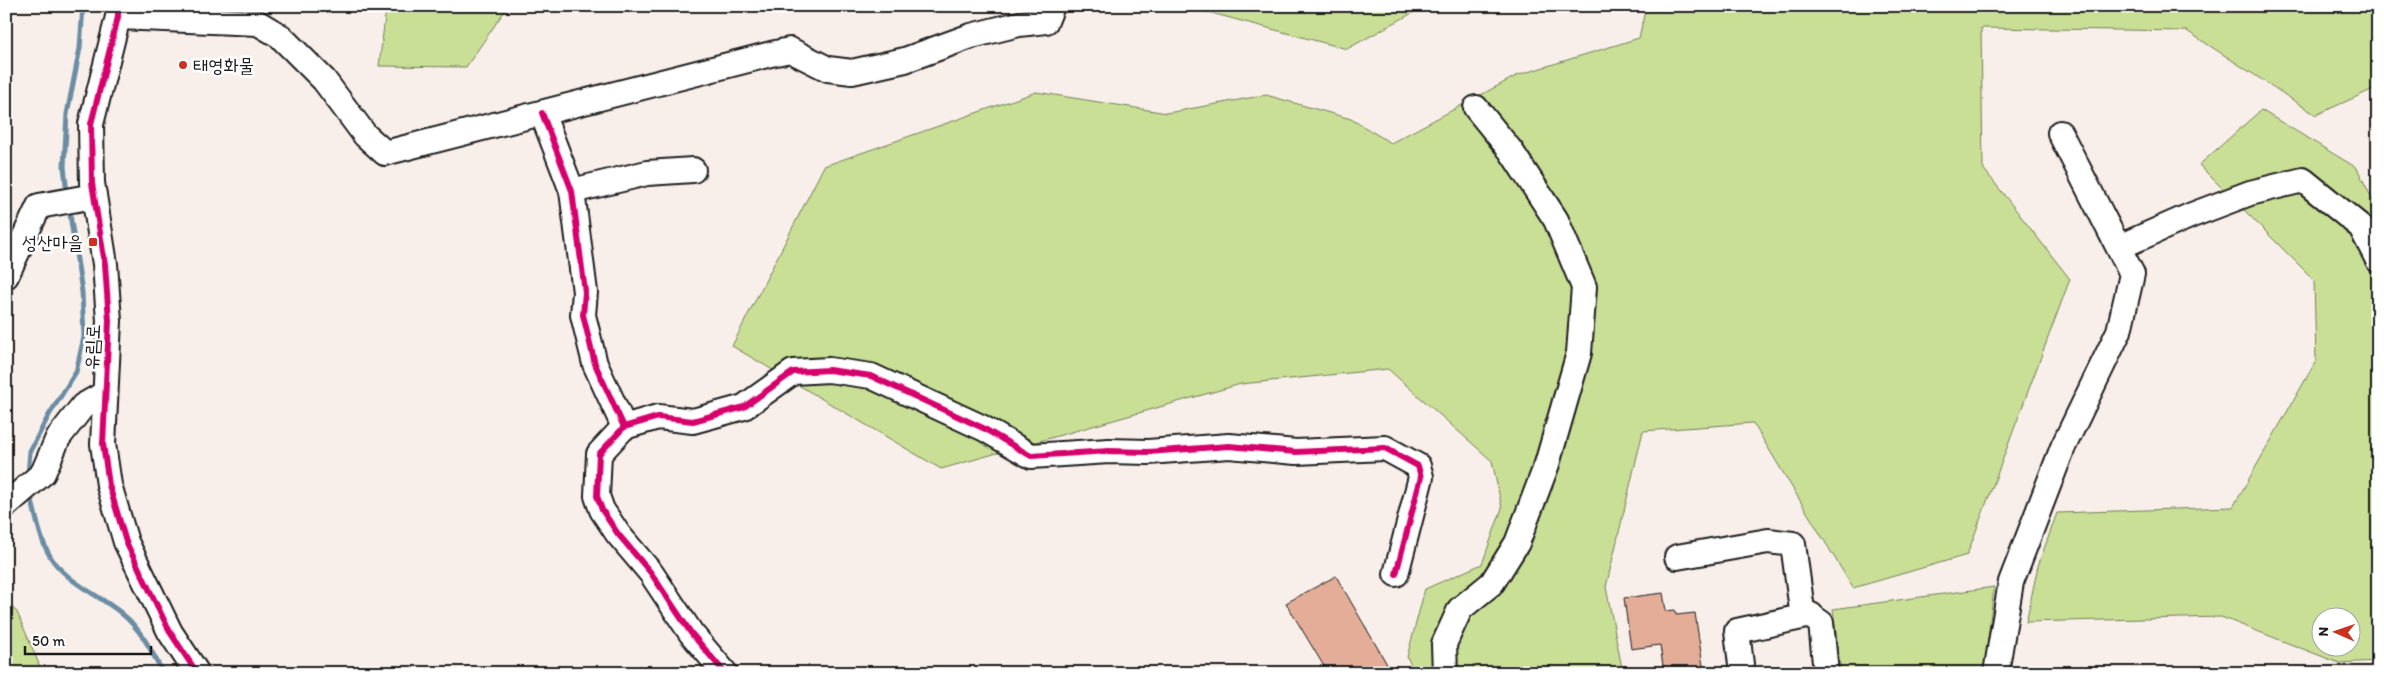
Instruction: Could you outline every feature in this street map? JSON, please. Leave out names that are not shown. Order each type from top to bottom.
[{"type":"street","points":[[118,12],[258,23],[280,36],[324,80],[365,135],[385,154],[790,50],[828,69],[852,72],[905,60],[971,36],[1019,24],[1046,21],[1052,6]]},
{"type":"street","name":"유림로","points":[[118,12],[91,124],[92,183],[87,198],[105,264],[109,321],[103,444],[109,485],[126,542],[170,632],[197,673]]},
{"type":"street","points":[[1445,673],[1444,644],[1460,609],[1492,584],[1517,543],[1547,464],[1579,353],[1584,287],[1556,220],[1511,151],[1476,108]]},
{"type":"street","points":[[542,113],[572,191],[585,292],[583,315],[595,364],[624,427]]},
{"type":"street","points":[[1996,673],[2011,582],[2063,447],[2119,331],[2132,274],[2060,133]]},
{"type":"street","points":[[572,191],[647,173],[693,170]]},
{"type":"street","points":[[2119,248],[2192,215],[2250,193],[2303,180],[2361,227],[2378,260]]},
{"type":"street","points":[[6,276],[39,206],[87,198]]},
{"type":"street","points":[[725,673],[691,633],[651,573],[618,534],[602,510],[598,496],[599,454],[624,427],[658,417],[693,421],[744,407],[793,372],[829,370],[871,376],[983,428],[1031,456],[1110,451],[1148,452],[1229,446],[1296,452],[1385,448],[1418,466],[1421,477],[1396,574]]},
{"type":"street","points":[[8,504],[43,473],[58,438],[83,406],[104,394]]},
{"type":"street","points":[[1676,557],[1768,540],[1793,544],[1802,610],[1821,622],[1826,673]]},
{"type":"street","points":[[1742,673],[1737,631],[1811,616]]},
{"type":"green space","points":[[382,6],[508,6],[466,67],[379,66],[386,9]]},
{"type":"green space","points":[[1185,6],[1425,6],[1347,49]]},
{"type":"green space","points":[[1646,6],[2378,6],[2378,87],[2316,115],[2187,31],[1981,28],[1983,168],[2070,279],[1967,555],[1853,588],[1753,423],[1643,431],[1606,587],[1623,673],[1415,673],[1407,657],[1425,589],[1482,564],[1502,508],[1492,461],[1388,369],[1241,384],[941,469],[732,346],[824,166],[1036,92],[1167,113],[1266,95],[1351,119],[1391,143],[1518,75],[1639,38]]},
{"type":"green space","points":[[2261,110],[2357,168],[2378,211],[2378,661],[2339,663],[2321,656],[2362,656],[2362,606],[2312,606],[2312,652],[2221,617],[2026,622],[2038,566],[2057,513],[2233,507],[2316,361],[2314,280],[2199,165]]},
{"type":"green space","points":[[1994,587],[1984,673],[1841,673],[1833,609]]},
{"type":"green space","points":[[6,602],[17,612],[41,669],[39,673],[6,673]]},
{"type":"building","points":[[1336,576],[1392,673],[1328,673],[1286,603]]},
{"type":"building","points":[[1663,593],[1666,611],[1675,610],[1676,615],[1695,613],[1704,673],[1664,673],[1660,645],[1631,649],[1624,598]]},
{"type":"waterway","points":[[67,194],[64,166],[67,114],[80,48],[83,6]]},
{"type":"waterway","points":[[28,475],[30,451],[49,415],[76,372],[84,337],[82,292],[69,208]]},
{"type":"waterway","points":[[30,493],[45,547],[54,562],[69,577],[128,619],[145,640],[163,673]]},
{"type":"cycle path","points":[[118,6],[118,17],[91,124],[92,183],[105,264],[109,321],[103,444],[109,485],[126,542],[170,632],[197,673]]},
{"type":"cycle path","points":[[542,113],[572,191],[585,292],[583,315],[595,364],[624,427]]},
{"type":"cycle path","points":[[725,673],[691,633],[651,573],[618,534],[602,510],[597,496],[599,454],[624,427],[658,417],[693,421],[744,407],[793,372],[829,370],[871,376],[983,428],[1031,456],[1109,451],[1148,452],[1229,446],[1296,452],[1385,448],[1418,466],[1421,477],[1396,574]]},
{"type":"place","name":"태영화물","points":[[183,65]]},
{"type":"place","name":"성산마을","points":[[93,242]]}]
